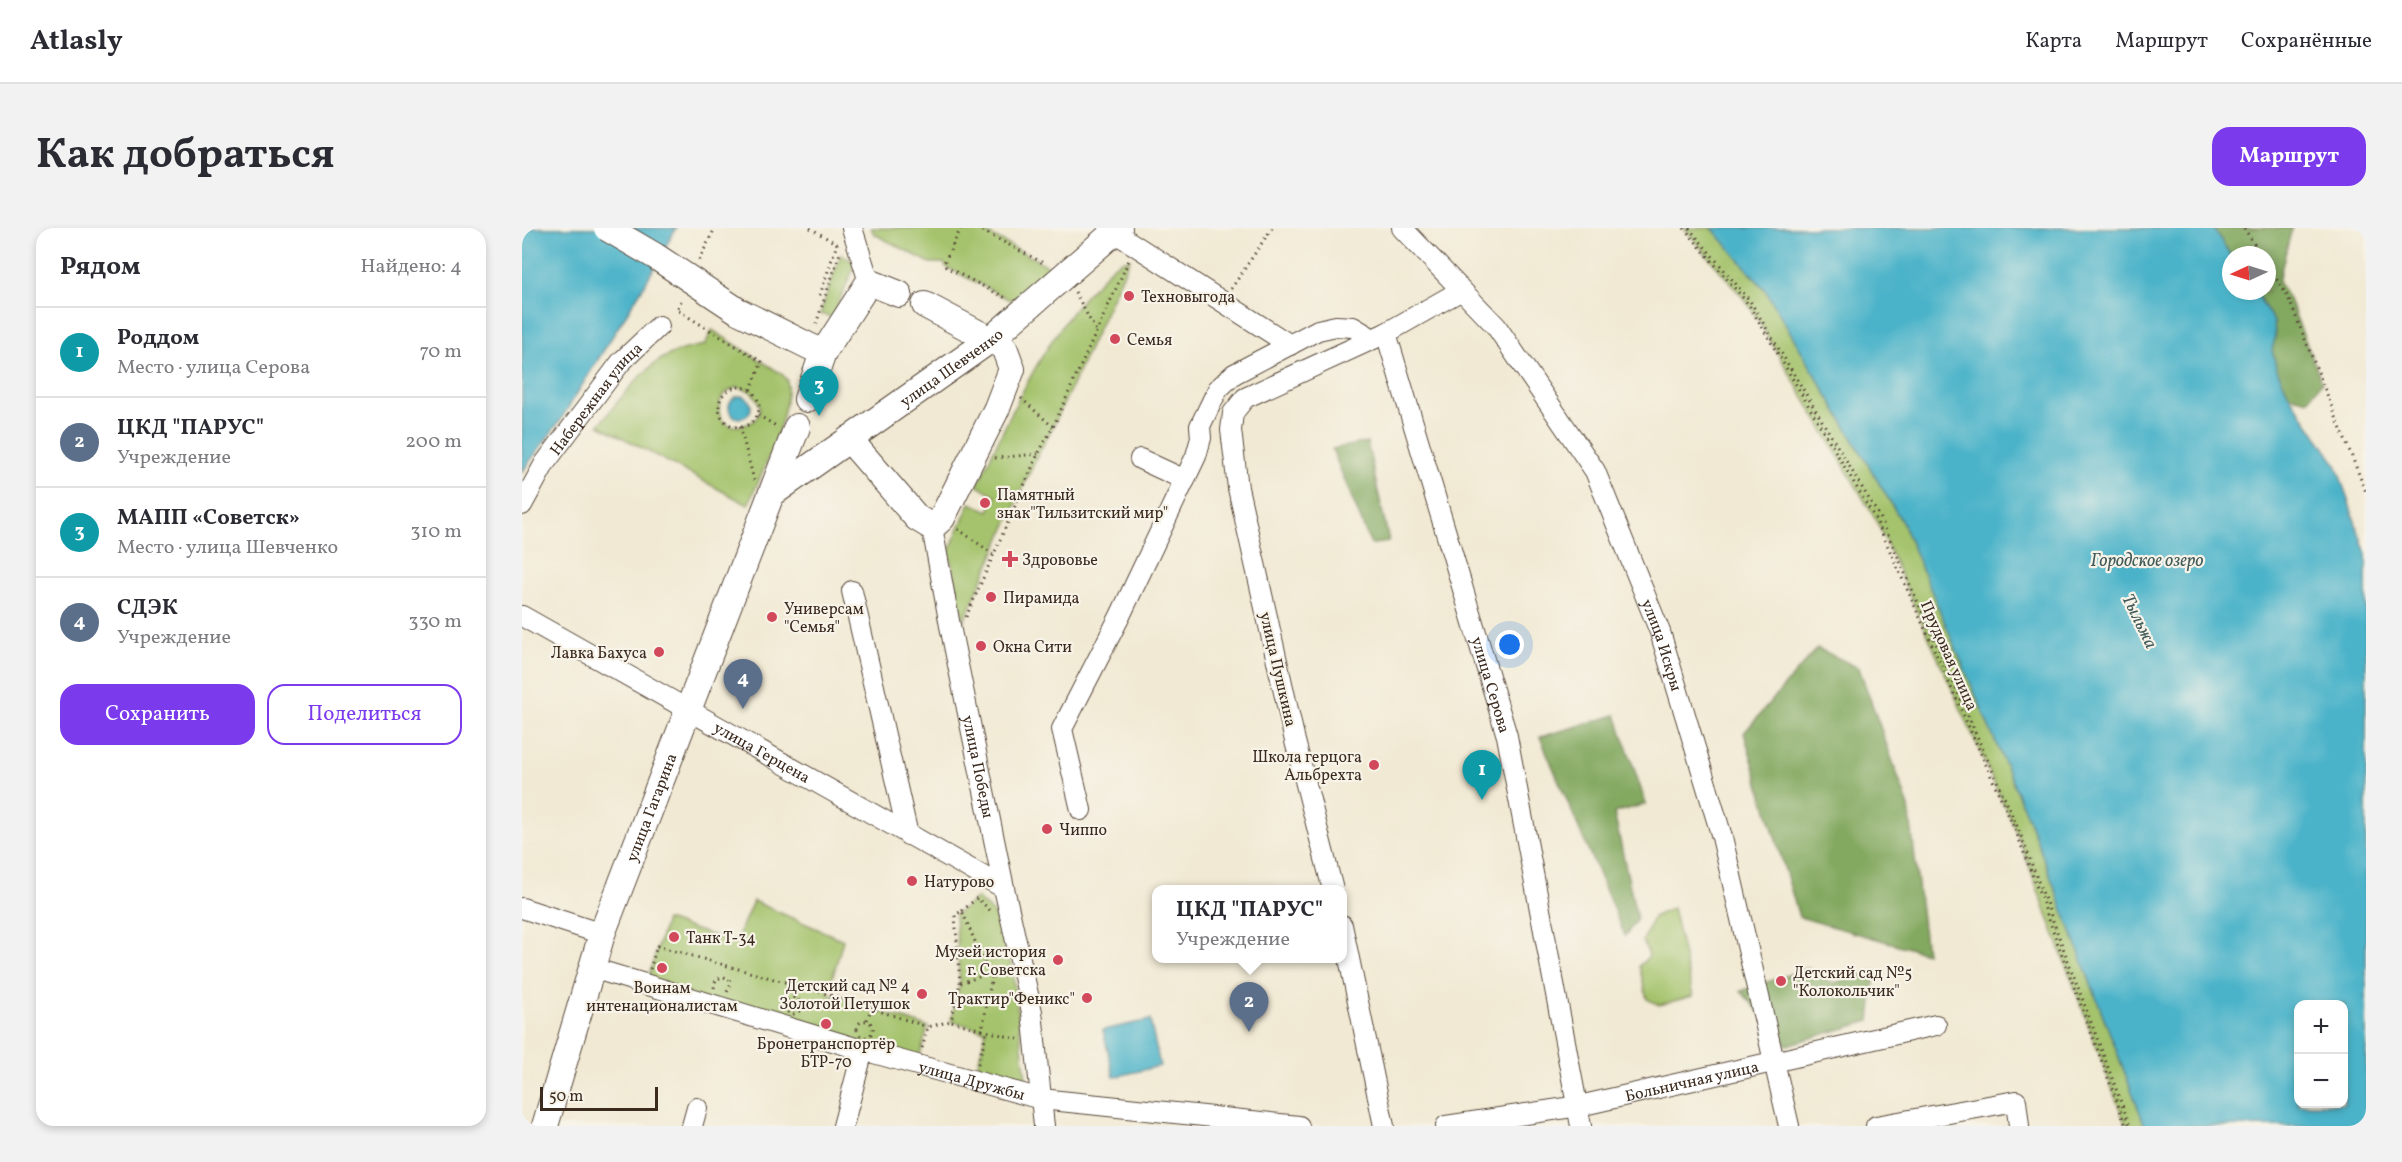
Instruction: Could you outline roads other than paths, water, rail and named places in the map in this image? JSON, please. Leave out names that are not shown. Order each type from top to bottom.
[{"type":"main road","points":[[607,228],[738,310],[816,349]]},
{"type":"main road","name":"улица Шевченко","points":[[773,494],[990,340],[1122,235]]},
{"type":"main road","points":[[807,399],[816,349],[869,282],[899,294]]},
{"type":"main road","points":[[849,439],[917,518],[932,527],[942,519],[998,408],[1012,369],[1004,347],[925,305]]},
{"type":"main road","name":"улица Гагарина","points":[[545,1126],[602,934],[690,711],[797,427]]},
{"type":"street","name":"улица Искры","points":[[1402,228],[1496,326],[1595,471],[1660,632],[1722,837],[1789,1126]]},
{"type":"street","points":[[847,235],[869,282]]},
{"type":"street","points":[[1122,235],[1290,345]]},
{"type":"street","points":[[1081,810],[1062,729],[1120,616],[1185,480],[1201,438],[1200,426],[1218,389],[1234,374],[1318,330],[1336,326],[1353,327],[1379,336],[1460,291]]},
{"type":"street","name":"Набережная улица","points":[[522,506],[545,463],[621,362],[659,326]]},
{"type":"street","name":"улица Пушкина","points":[[1332,885],[1293,730],[1238,488],[1231,430],[1233,413],[1245,398],[1379,336]]},
{"type":"street","name":"улица Серова","points":[[1379,336],[1507,736],[1581,1126]]},
{"type":"street","points":[[1140,459],[1185,480]]},
{"type":"street","name":"улица Победы","points":[[932,527],[1004,888],[1032,1012],[1044,1126]]},
{"type":"street","points":[[852,591],[908,835]]},
{"type":"street","name":"улица Герцена","points":[[522,616],[1004,888]]},
{"type":"street","points":[[522,908],[602,934]]},
{"type":"street","points":[[1347,949],[1384,1126]]},
{"type":"street","name":"улица Дружбы","points":[[592,968],[863,1050],[1041,1099]]},
{"type":"street","name":"Больничная улица","points":[[1446,1126],[1579,1106],[1936,1025]]},
{"type":"street","points":[[843,1126],[863,1050]]},
{"type":"street","points":[[1041,1099],[1299,1126]]},
{"type":"street","points":[[1876,1126],[2016,1101],[2019,1126]]},
{"type":"water","points":[[522,228],[676,228],[645,284],[561,419],[522,472]]},
{"type":"water","name":"Городское озеро","points":[[1712,228],[2213,228],[2225,246],[2222,246],[2222,300],[2261,300],[2274,322],[2275,338],[2272,350],[2276,367],[2289,395],[2336,464],[2366,554],[2366,1126],[2145,1126],[2032,828],[1902,522],[1766,291]]},
{"type":"water","points":[[740,396],[748,399],[751,407],[748,415],[740,418],[732,415],[729,407],[732,399]]},
{"type":"water","points":[[1150,1020],[1160,1066],[1114,1077],[1103,1030]]},
{"type":"place","name":"Техновыгода","points":[[1129,296]]},
{"type":"place","name":"Семья","points":[[1115,339]]},
{"type":"place","name":"МАПП «Советск»","points":[[819,416]]},
{"type":"place","name":"Памятный знак\"Тильзитский мир\"","points":[[985,503]]},
{"type":"place","name":"Здрововье","points":[[1010,559]]},
{"type":"place","name":"Пирамида","points":[[991,597]]},
{"type":"place","name":"Универсам \"Семья\"","points":[[772,617]]},
{"type":"place","name":"Окна Сити","points":[[981,646]]},
{"type":"place","name":"Лавка Бахуса","points":[[659,652]]},
{"type":"place","name":"СДЭК","points":[[743,709]]},
{"type":"place","name":"Школа герцога Альбрехта","points":[[1374,765]]},
{"type":"place","name":"Роддом","points":[[1482,800]]},
{"type":"place","name":"Чиппо","points":[[1047,829]]},
{"type":"place","name":"Натурово","points":[[912,881]]},
{"type":"place","name":"Танк Т-34","points":[[674,937]]},
{"type":"place","name":"Музей история г. Советска","points":[[1058,960]]},
{"type":"place","name":"Воинам интенационалистам","points":[[662,968]]},
{"type":"place","name":"Детский сад №5 \"Колокольчик\"","points":[[1781,981]]},
{"type":"place","name":"Детский сад № 4 Золотой Петушок","points":[[922,994]]},
{"type":"place","name":"Трактир\"Феникс\"","points":[[1087,998]]},
{"type":"place","name":"Бронетранспортёр БТР-70","points":[[826,1024]]},
{"type":"place","name":"ЦКД \"ПАРУС\"","points":[[1249,1032]]},
{"type":"water label","name":"Тыльжа","points":[[2140,621]]}]
